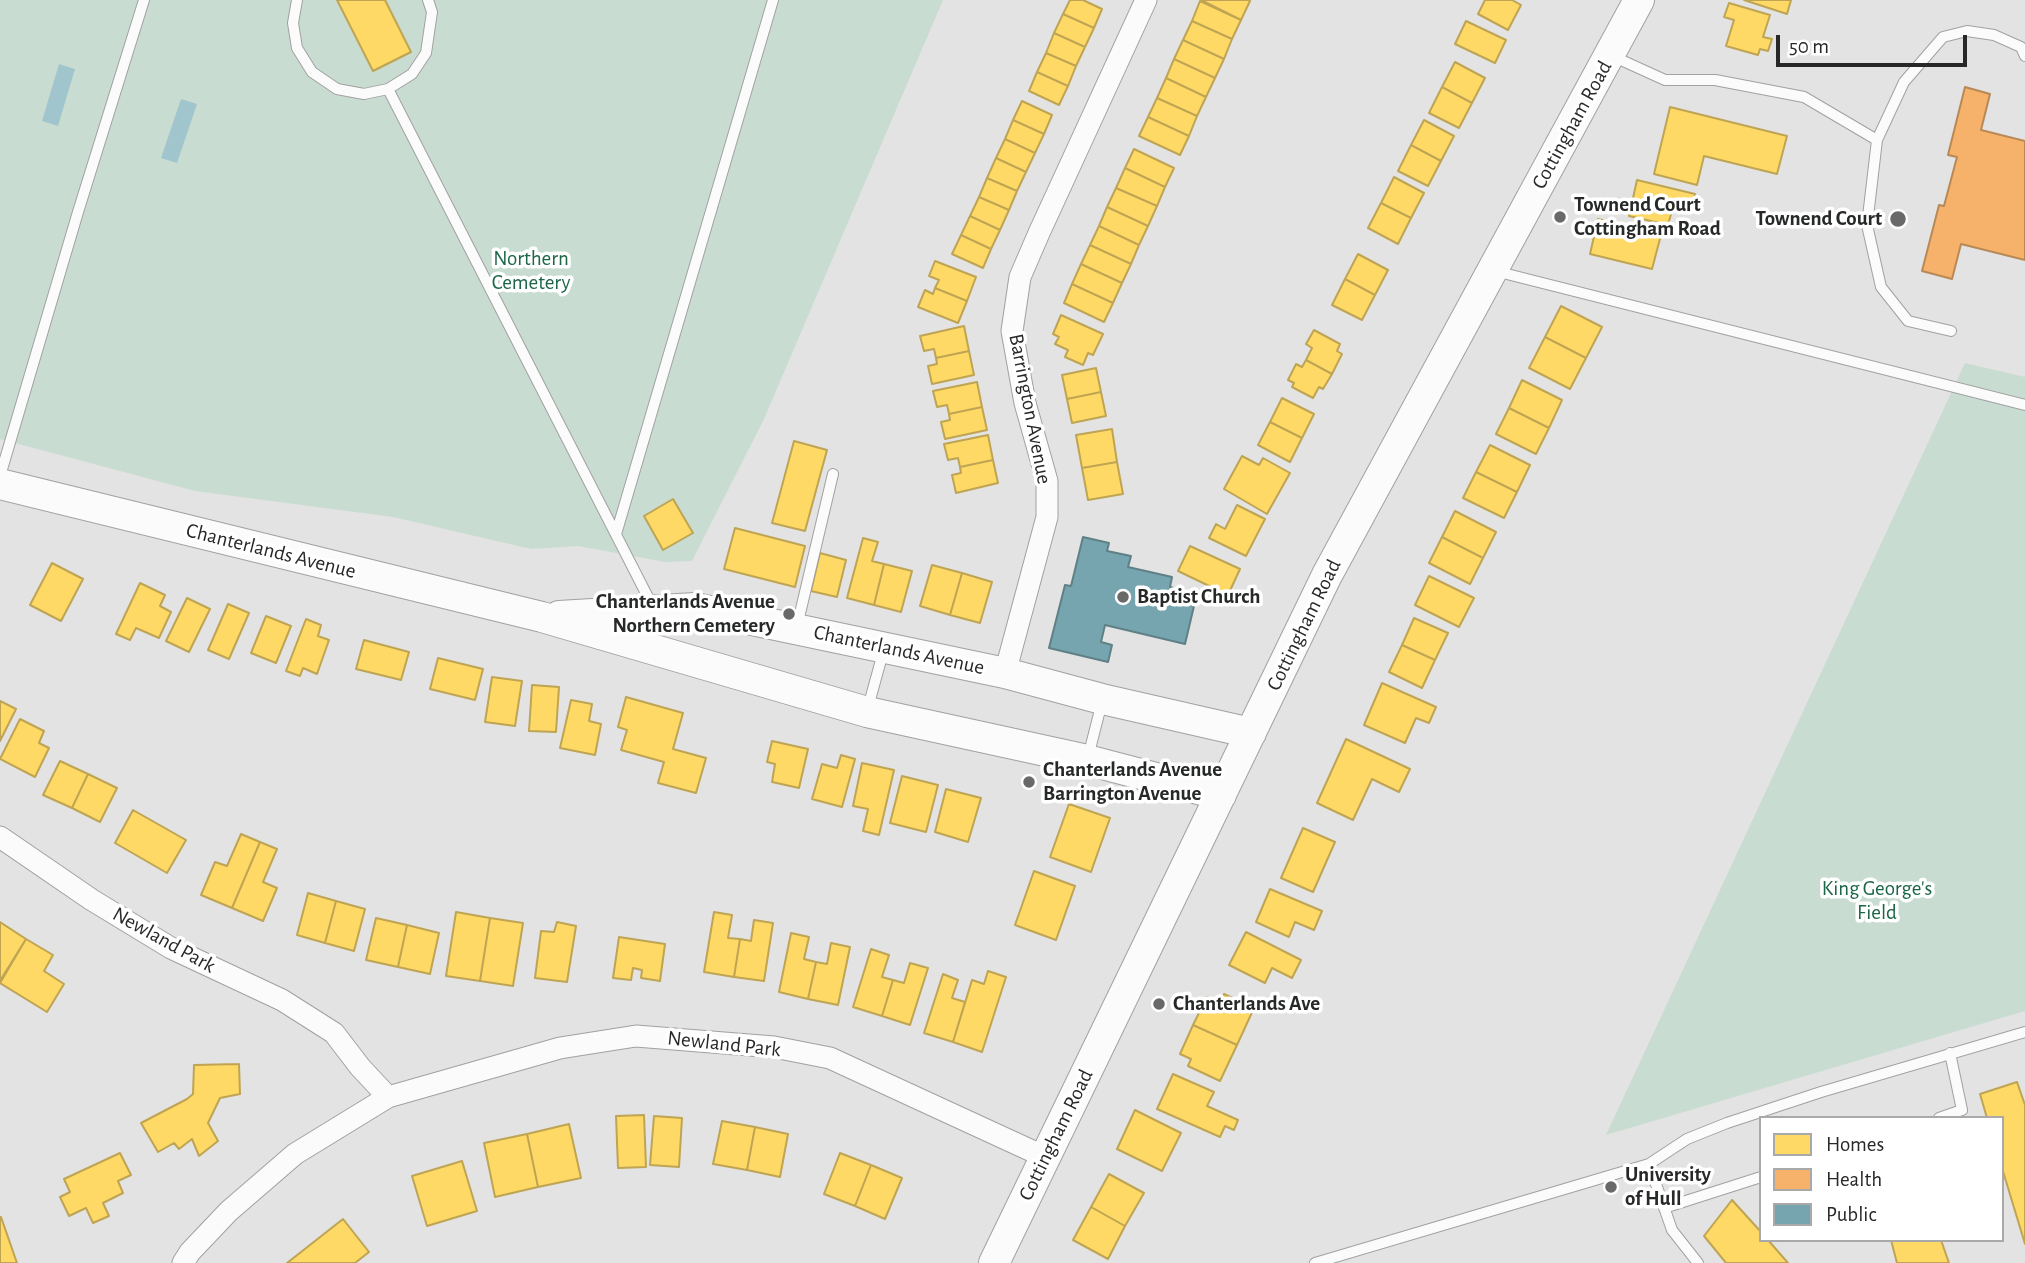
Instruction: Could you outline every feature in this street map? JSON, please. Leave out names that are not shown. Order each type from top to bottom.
[{"type":"street","name":"Barrington Avenue","points":[[1005,673],[1047,517],[1046,481],[1025,403],[1012,331],[1020,277],[1146,0]]},
{"type":"street","name":"Cottingham Road","points":[[994,1263],[1327,575],[1639,0]]},
{"type":"street","name":"Chanterlands Avenue","points":[[0,484],[542,617],[867,712],[1087,760],[1221,795]]},
{"type":"street","name":"Chanterlands Avenue","points":[[542,617],[695,608],[885,646],[1251,733]]},
{"type":"street","name":"Newland Park","points":[[0,837],[170,948],[282,1000],[334,1033],[388,1097]]},
{"type":"street","name":"Newland Park","points":[[183,1263],[229,1211],[295,1154],[388,1097],[560,1048],[636,1036],[774,1047],[830,1058],[1045,1157]]},
{"type":"lane","points":[[0,476],[144,0]]},
{"type":"lane","points":[[297,0],[293,23],[297,48],[312,72],[337,89],[364,94],[388,89],[412,74],[426,53],[434,6],[428,0]]},
{"type":"lane","points":[[616,534],[773,0]]},
{"type":"lane","points":[[1951,331],[1908,320],[1881,287],[1867,225],[1877,140],[1905,82],[1943,37],[1966,31],[1994,35],[2021,47],[2025,56]]},
{"type":"lane","points":[[1610,55],[1665,80],[1716,80],[1804,97],[1877,140]]},
{"type":"lane","points":[[388,89],[654,609]]},
{"type":"lane","points":[[1493,270],[2025,405]]},
{"type":"lane","points":[[797,629],[833,474]]},
{"type":"lane","points":[[867,712],[885,646]]},
{"type":"lane","points":[[1087,760],[1102,699]]},
{"type":"lane","points":[[1315,1263],[1649,1164],[1687,1139],[1727,1123],[1821,1092],[2025,1032]]},
{"type":"lane","points":[[1945,1116],[1962,1110],[1950,1053]]},
{"type":"lane","points":[[1649,1164],[1672,1230],[1698,1263]]},
{"type":"lane","points":[[1664,1208],[1759,1178]]},
{"type":"green space","name":"Northern Cemetery","points":[[0,0],[943,0],[764,419],[692,561],[665,562],[578,546],[531,549],[393,517],[195,491],[0,439]]},
{"type":"green space","name":"King George's Field","points":[[1965,363],[2025,377],[2025,1011],[1606,1135]]},
{"type":"water","points":[[59,64],[75,69],[58,126],[42,121]]},
{"type":"water","points":[[181,99],[197,104],[177,163],[161,158]]},
{"type":"building: Homes","points":[[337,0],[385,0],[411,52],[373,71]]},
{"type":"building: Homes","points":[[1070,0],[1083,0],[1102,9],[1094,28],[1063,14]]},
{"type":"building: Homes","points":[[1201,0],[1248,0],[1250,1],[1241,20]]},
{"type":"building: Homes","points":[[1485,0],[1512,0],[1521,5],[1508,30],[1478,14]]},
{"type":"building: Homes","points":[[1744,0],[1791,0],[1787,14]]},
{"type":"building: Homes","points":[[1200,1],[1241,20],[1232,39],[1192,21]]},
{"type":"building: Homes","points":[[1729,3],[1770,15],[1763,37],[1772,39],[1768,51],[1760,49],[1758,55],[1726,46],[1734,20],[1724,17]]},
{"type":"building: Homes","points":[[1063,14],[1094,28],[1085,47],[1054,33]]},
{"type":"building: Homes","points":[[1192,21],[1232,39],[1224,59],[1183,40]]},
{"type":"building: Homes","points":[[1466,21],[1506,40],[1495,63],[1455,44]]},
{"type":"building: Homes","points":[[1054,33],[1085,47],[1076,66],[1046,53]]},
{"type":"building: Homes","points":[[1183,40],[1224,59],[1215,78],[1174,59]]},
{"type":"building: Homes","points":[[1046,53],[1076,66],[1068,86],[1037,72]]},
{"type":"building: Homes","points":[[1174,59],[1215,78],[1206,97],[1166,78]]},
{"type":"building: Homes","points":[[1455,62],[1485,78],[1472,103],[1442,87]]},
{"type":"building: Homes","points":[[1037,72],[1068,86],[1059,105],[1029,91]]},
{"type":"building: Homes","points":[[1166,78],[1206,97],[1197,116],[1157,98]]},
{"type":"building: Homes","points":[[1442,87],[1472,103],[1459,128],[1429,113]]},
{"type":"building: Homes","points":[[1157,98],[1197,116],[1189,136],[1148,117]]},
{"type":"building: Homes","points":[[1022,101],[1052,115],[1044,134],[1013,120]]},
{"type":"building: Homes","points":[[1670,107],[1787,136],[1777,174],[1704,156],[1697,185],[1654,174]]},
{"type":"building: Homes","points":[[1148,117],[1189,136],[1180,155],[1139,136]]},
{"type":"building: Homes","points":[[1013,120],[1044,134],[1035,153],[1005,139]]},
{"type":"building: Homes","points":[[1424,120],[1454,136],[1441,161],[1411,145]]},
{"type":"building: Homes","points":[[1005,139],[1035,153],[1026,172],[996,158]]},
{"type":"building: Homes","points":[[1411,145],[1441,161],[1428,186],[1398,171]]},
{"type":"building: Homes","points":[[1134,149],[1174,168],[1165,187],[1125,168]]},
{"type":"building: Homes","points":[[996,158],[1026,172],[1017,191],[987,178]]},
{"type":"building: Homes","points":[[1125,168],[1165,187],[1157,206],[1116,188]]},
{"type":"building: Homes","points":[[1394,177],[1424,193],[1411,218],[1381,203]]},
{"type":"building: Homes","points":[[987,178],[1017,191],[1009,210],[979,197]]},
{"type":"building: Homes","points":[[1637,180],[1695,194],[1692,208],[1674,203],[1668,225],[1629,216]]},
{"type":"building: Homes","points":[[1116,188],[1157,206],[1148,226],[1107,207]]},
{"type":"building: Homes","points":[[979,197],[1009,210],[1000,230],[970,216]]},
{"type":"building: Homes","points":[[1381,203],[1411,218],[1398,244],[1368,228]]},
{"type":"building: Homes","points":[[1107,207],[1148,226],[1139,245],[1099,226]]},
{"type":"building: Homes","points":[[970,216],[1000,230],[991,249],[961,235]]},
{"type":"building: Homes","points":[[1598,219],[1661,235],[1652,269],[1590,254]]},
{"type":"building: Homes","points":[[1099,226],[1139,245],[1131,264],[1090,245]]},
{"type":"building: Homes","points":[[961,235],[991,249],[983,268],[952,254]]},
{"type":"building: Homes","points":[[1090,245],[1131,264],[1122,283],[1081,264]]},
{"type":"building: Homes","points":[[1358,254],[1388,270],[1375,295],[1345,279]]},
{"type":"building: Homes","points":[[935,261],[976,277],[967,301],[935,288],[939,280],[929,276]]},
{"type":"building: Homes","points":[[1081,264],[1122,283],[1113,303],[1072,284]]},
{"type":"building: Homes","points":[[1345,279],[1375,295],[1362,320],[1332,305]]},
{"type":"building: Homes","points":[[1072,284],[1113,303],[1104,322],[1064,303]]},
{"type":"building: Homes","points":[[935,288],[967,301],[958,323],[918,307],[925,290],[933,294]]},
{"type":"building: Homes","points":[[1561,306],[1602,327],[1586,358],[1545,337]]},
{"type":"building: Homes","points":[[1061,315],[1103,334],[1093,355],[1088,353],[1083,365],[1065,357],[1068,350],[1055,344],[1059,337],[1053,334]]},
{"type":"building: Homes","points":[[964,326],[969,351],[936,358],[934,349],[924,351],[920,336]]},
{"type":"building: Homes","points":[[1314,330],[1340,344],[1337,351],[1342,354],[1332,374],[1306,360],[1312,348],[1306,344]]},
{"type":"building: Homes","points":[[1545,337],[1586,358],[1570,389],[1529,368]]},
{"type":"building: Homes","points":[[969,351],[974,375],[932,384],[928,366],[937,364],[936,358]]},
{"type":"building: Homes","points":[[1306,360],[1332,374],[1323,389],[1319,387],[1313,398],[1292,387],[1294,383],[1288,380],[1296,364],[1302,367]]},
{"type":"building: Homes","points":[[1096,368],[1101,392],[1067,399],[1062,375]]},
{"type":"building: Homes","points":[[1522,380],[1562,400],[1549,428],[1509,408]]},
{"type":"building: Homes","points":[[977,382],[982,407],[949,414],[947,405],[937,407],[933,391]]},
{"type":"building: Homes","points":[[1101,392],[1106,416],[1072,423],[1067,399]]},
{"type":"building: Homes","points":[[1282,398],[1314,414],[1302,438],[1270,422]]},
{"type":"building: Homes","points":[[982,407],[987,430],[945,439],[941,422],[950,420],[949,414]]},
{"type":"building: Homes","points":[[1509,408],[1549,428],[1536,454],[1496,434]]},
{"type":"building: Homes","points":[[1270,422],[1302,438],[1290,462],[1258,445]]},
{"type":"building: Homes","points":[[1112,429],[1117,462],[1082,468],[1076,435]]},
{"type":"building: Homes","points":[[988,435],[993,460],[960,467],[958,458],[948,460],[944,444]]},
{"type":"building: Homes","points":[[794,441],[827,450],[805,531],[772,523]]},
{"type":"building: Homes","points":[[1490,445],[1530,465],[1517,492],[1476,472]]},
{"type":"building: Homes","points":[[1242,456],[1259,465],[1263,458],[1290,473],[1267,514],[1224,489]]},
{"type":"building: Homes","points":[[993,460],[998,483],[956,493],[952,475],[961,473],[960,467]]},
{"type":"building: Homes","points":[[1117,462],[1123,494],[1088,500],[1082,468]]},
{"type":"building: Homes","points":[[1476,472],[1517,492],[1504,518],[1463,498]]},
{"type":"building: Homes","points":[[673,499],[693,533],[663,550],[644,516]]},
{"type":"building: Homes","points":[[1237,505],[1265,519],[1246,556],[1209,538],[1216,524],[1225,529]]},
{"type":"building: Homes","points":[[1455,511],[1496,532],[1483,558],[1442,537]]},
{"type":"building: Homes","points":[[735,528],[805,546],[795,587],[724,569]]},
{"type":"building: Homes","points":[[1442,537],[1483,558],[1470,584],[1429,563]]},
{"type":"building: Homes","points":[[863,538],[878,542],[872,561],[884,564],[874,605],[847,598]]},
{"type":"building: Homes","points":[[1190,546],[1240,569],[1228,595],[1178,571]]},
{"type":"building: Homes","points":[[820,553],[846,560],[837,597],[811,591]]},
{"type":"building: Homes","points":[[52,563],[83,579],[61,621],[30,605]]},
{"type":"building: Homes","points":[[884,564],[912,571],[901,612],[874,605]]},
{"type":"building: Homes","points":[[932,565],[962,573],[950,615],[920,606]]},
{"type":"building: Homes","points":[[962,573],[992,582],[980,623],[950,615]]},
{"type":"building: Homes","points":[[1429,576],[1474,598],[1459,627],[1415,605]]},
{"type":"building: Homes","points":[[140,583],[165,595],[160,606],[171,612],[159,638],[136,628],[130,640],[116,634]]},
{"type":"building: Homes","points":[[187,598],[210,609],[189,652],[166,641]]},
{"type":"building: Homes","points":[[228,604],[249,613],[229,659],[208,650]]},
{"type":"building: Homes","points":[[266,616],[291,626],[276,663],[251,653]]},
{"type":"building: Homes","points":[[1414,618],[1448,633],[1435,660],[1402,645]]},
{"type":"building: Homes","points":[[306,619],[321,625],[318,636],[329,640],[317,674],[303,668],[300,676],[286,671]]},
{"type":"building: Homes","points":[[364,640],[409,652],[401,680],[356,669]]},
{"type":"building: Homes","points":[[1402,645],[1435,660],[1422,688],[1389,672]]},
{"type":"building: Homes","points":[[438,658],[483,669],[475,700],[430,689]]},
{"type":"building: Homes","points":[[492,677],[522,681],[515,726],[485,722]]},
{"type":"building: Homes","points":[[1382,683],[1436,707],[1429,723],[1416,718],[1405,743],[1364,725]]},
{"type":"building: Homes","points":[[532,685],[559,687],[556,732],[529,731]]},
{"type":"building: Homes","points":[[626,697],[683,713],[673,749],[706,758],[696,793],[658,783],[664,762],[621,750],[627,730],[618,727]]},
{"type":"building: Homes","points":[[571,700],[592,704],[589,721],[601,724],[595,755],[560,748]]},
{"type":"building: Homes","points":[[0,701],[16,709],[0,741]]},
{"type":"building: Homes","points":[[20,719],[44,731],[39,743],[49,748],[35,777],[0,759]]},
{"type":"building: Homes","points":[[1346,739],[1410,769],[1399,792],[1372,779],[1353,820],[1317,803]]},
{"type":"building: Homes","points":[[772,741],[808,749],[799,788],[772,782],[775,764],[767,762]]},
{"type":"building: Homes","points":[[841,755],[855,759],[842,807],[812,799],[822,764],[837,768]]},
{"type":"building: Homes","points":[[60,761],[88,774],[72,808],[43,795]]},
{"type":"building: Homes","points":[[862,763],[894,770],[879,835],[863,831],[868,809],[853,806]]},
{"type":"building: Homes","points":[[88,774],[117,788],[100,822],[72,808]]},
{"type":"building: Homes","points":[[902,776],[938,785],[926,832],[890,823]]},
{"type":"building: Homes","points":[[946,789],[981,798],[968,842],[935,832]]},
{"type":"building: Homes","points":[[1069,804],[1110,818],[1091,872],[1050,857]]},
{"type":"building: Homes","points":[[133,810],[186,840],[167,873],[115,843]]},
{"type":"building: Homes","points":[[1303,828],[1335,842],[1313,892],[1281,878]]},
{"type":"building: Homes","points":[[241,834],[260,842],[232,908],[201,895],[215,862],[227,866]]},
{"type":"building: Homes","points":[[260,842],[277,849],[263,882],[277,888],[263,921],[232,908]]},
{"type":"building: Homes","points":[[1034,871],[1075,886],[1056,940],[1015,925]]},
{"type":"building: Homes","points":[[1270,889],[1322,911],[1314,930],[1295,922],[1289,937],[1256,922]]},
{"type":"building: Homes","points":[[308,893],[336,901],[325,943],[297,935]]},
{"type":"building: Homes","points":[[336,901],[365,909],[354,951],[325,943]]},
{"type":"building: Homes","points":[[456,912],[490,918],[480,981],[446,976]]},
{"type":"building: Homes","points":[[714,912],[732,915],[728,938],[740,939],[734,977],[704,972]]},
{"type":"building: Homes","points":[[376,918],[407,925],[398,967],[366,960]]},
{"type":"building: Homes","points":[[490,918],[523,923],[513,986],[480,981]]},
{"type":"building: Homes","points":[[754,920],[773,923],[764,981],[734,977],[740,939],[751,941]]},
{"type":"building: Homes","points":[[0,922],[26,939],[0,981]]},
{"type":"building: Homes","points":[[557,922],[576,926],[567,982],[535,978],[541,931],[554,932]]},
{"type":"building: Homes","points":[[407,925],[439,933],[430,974],[398,967]]},
{"type":"building: Homes","points":[[1246,932],[1301,960],[1292,978],[1272,968],[1265,983],[1229,965]]},
{"type":"building: Homes","points":[[791,933],[809,937],[804,959],[816,962],[808,999],[779,992]]},
{"type":"building: Homes","points":[[619,937],[665,944],[660,981],[641,978],[642,970],[633,968],[631,980],[613,978]]},
{"type":"building: Homes","points":[[26,939],[53,955],[44,971],[64,984],[47,1012],[0,983]]},
{"type":"building: Homes","points":[[831,943],[850,947],[838,1005],[808,999],[816,962],[827,964]]},
{"type":"building: Homes","points":[[871,949],[889,955],[882,977],[893,980],[882,1016],[853,1007]]},
{"type":"building: Homes","points":[[910,963],[928,968],[910,1025],[882,1016],[893,980],[904,983]]},
{"type":"building: Homes","points":[[988,971],[1006,977],[982,1052],[953,1042],[972,980],[984,984]]},
{"type":"building: Homes","points":[[943,974],[958,980],[952,998],[965,1002],[953,1042],[924,1033]]},
{"type":"building: Homes","points":[[1224,994],[1254,1008],[1237,1045],[1193,1025],[1207,997],[1220,1003]]},
{"type":"building: Homes","points":[[1193,1025],[1237,1045],[1220,1081],[1188,1066],[1191,1059],[1180,1054]]},
{"type":"building: Homes","points":[[239,1064],[240,1094],[220,1098],[208,1123],[218,1141],[199,1156],[192,1139],[179,1149],[174,1143],[158,1152],[141,1123],[193,1094],[194,1065]]},
{"type":"building: Homes","points":[[1173,1074],[1214,1092],[1207,1106],[1238,1120],[1234,1130],[1225,1126],[1220,1137],[1157,1109]]},
{"type":"building: Homes","points":[[2017,1082],[2025,1105],[2025,1244],[2004,1175],[2004,1116],[1986,1116],[1980,1094]]},
{"type":"building: Homes","points":[[1135,1110],[1181,1133],[1162,1171],[1117,1149]]},
{"type":"building: Homes","points":[[644,1115],[646,1167],[618,1168],[616,1116]]},
{"type":"building: Homes","points":[[654,1116],[682,1118],[679,1167],[650,1165]]},
{"type":"building: Homes","points":[[722,1121],[755,1127],[747,1170],[713,1164]]},
{"type":"building: Homes","points":[[569,1124],[581,1178],[538,1187],[527,1134]]},
{"type":"building: Homes","points":[[755,1127],[788,1134],[780,1177],[747,1170]]},
{"type":"building: Homes","points":[[527,1134],[538,1187],[495,1197],[484,1143]]},
{"type":"building: Homes","points":[[120,1153],[131,1175],[118,1181],[123,1193],[103,1203],[109,1216],[93,1223],[86,1208],[69,1216],[60,1197],[70,1192],[64,1179]]},
{"type":"building: Homes","points":[[840,1153],[871,1165],[855,1206],[824,1194]]},
{"type":"building: Homes","points":[[462,1161],[477,1211],[427,1226],[412,1176]]},
{"type":"building: Homes","points":[[871,1165],[902,1178],[885,1219],[855,1206]]},
{"type":"building: Homes","points":[[1109,1174],[1144,1193],[1125,1226],[1091,1207]]},
{"type":"building: Homes","points":[[1732,1200],[1759,1230],[1759,1242],[1770,1242],[1788,1263],[1726,1263],[1704,1236]]},
{"type":"building: Homes","points":[[1091,1207],[1125,1226],[1108,1259],[1073,1240]]},
{"type":"building: Homes","points":[[1,1217],[17,1263],[0,1263]]},
{"type":"building: Homes","points":[[343,1219],[369,1252],[355,1263],[287,1263]]},
{"type":"building: Homes","points":[[1892,1242],[1942,1242],[1949,1263],[1897,1263]]},
{"type":"building: Health","points":[[1965,87],[1990,94],[1981,130],[2025,141],[2025,260],[1961,244],[1952,279],[1922,271],[1939,205],[1944,206],[1957,157],[1948,155]]},
{"type":"building: Public","name":"Baptist Church","points":[[1083,537],[1109,543],[1107,551],[1131,556],[1128,567],[1172,577],[1170,587],[1185,591],[1182,603],[1194,606],[1185,644],[1105,625],[1101,642],[1112,645],[1108,662],[1049,648],[1065,585],[1071,586]]},
{"type":"place","name":"Townend Court Cottingham Road","points":[[1560,217]]},
{"type":"place","name":"Townend Court","points":[[1898,219]]},
{"type":"place","name":"Baptist Church","points":[[1123,597]]},
{"type":"place","name":"Chanterlands Avenue Northern Cemetery","points":[[789,614]]},
{"type":"place","name":"Chanterlands Avenue Barrington Avenue","points":[[1029,782]]},
{"type":"place","name":"Chanterlands Ave","points":[[1159,1004]]},
{"type":"place","name":"University of Hull","points":[[1611,1187]]}]
